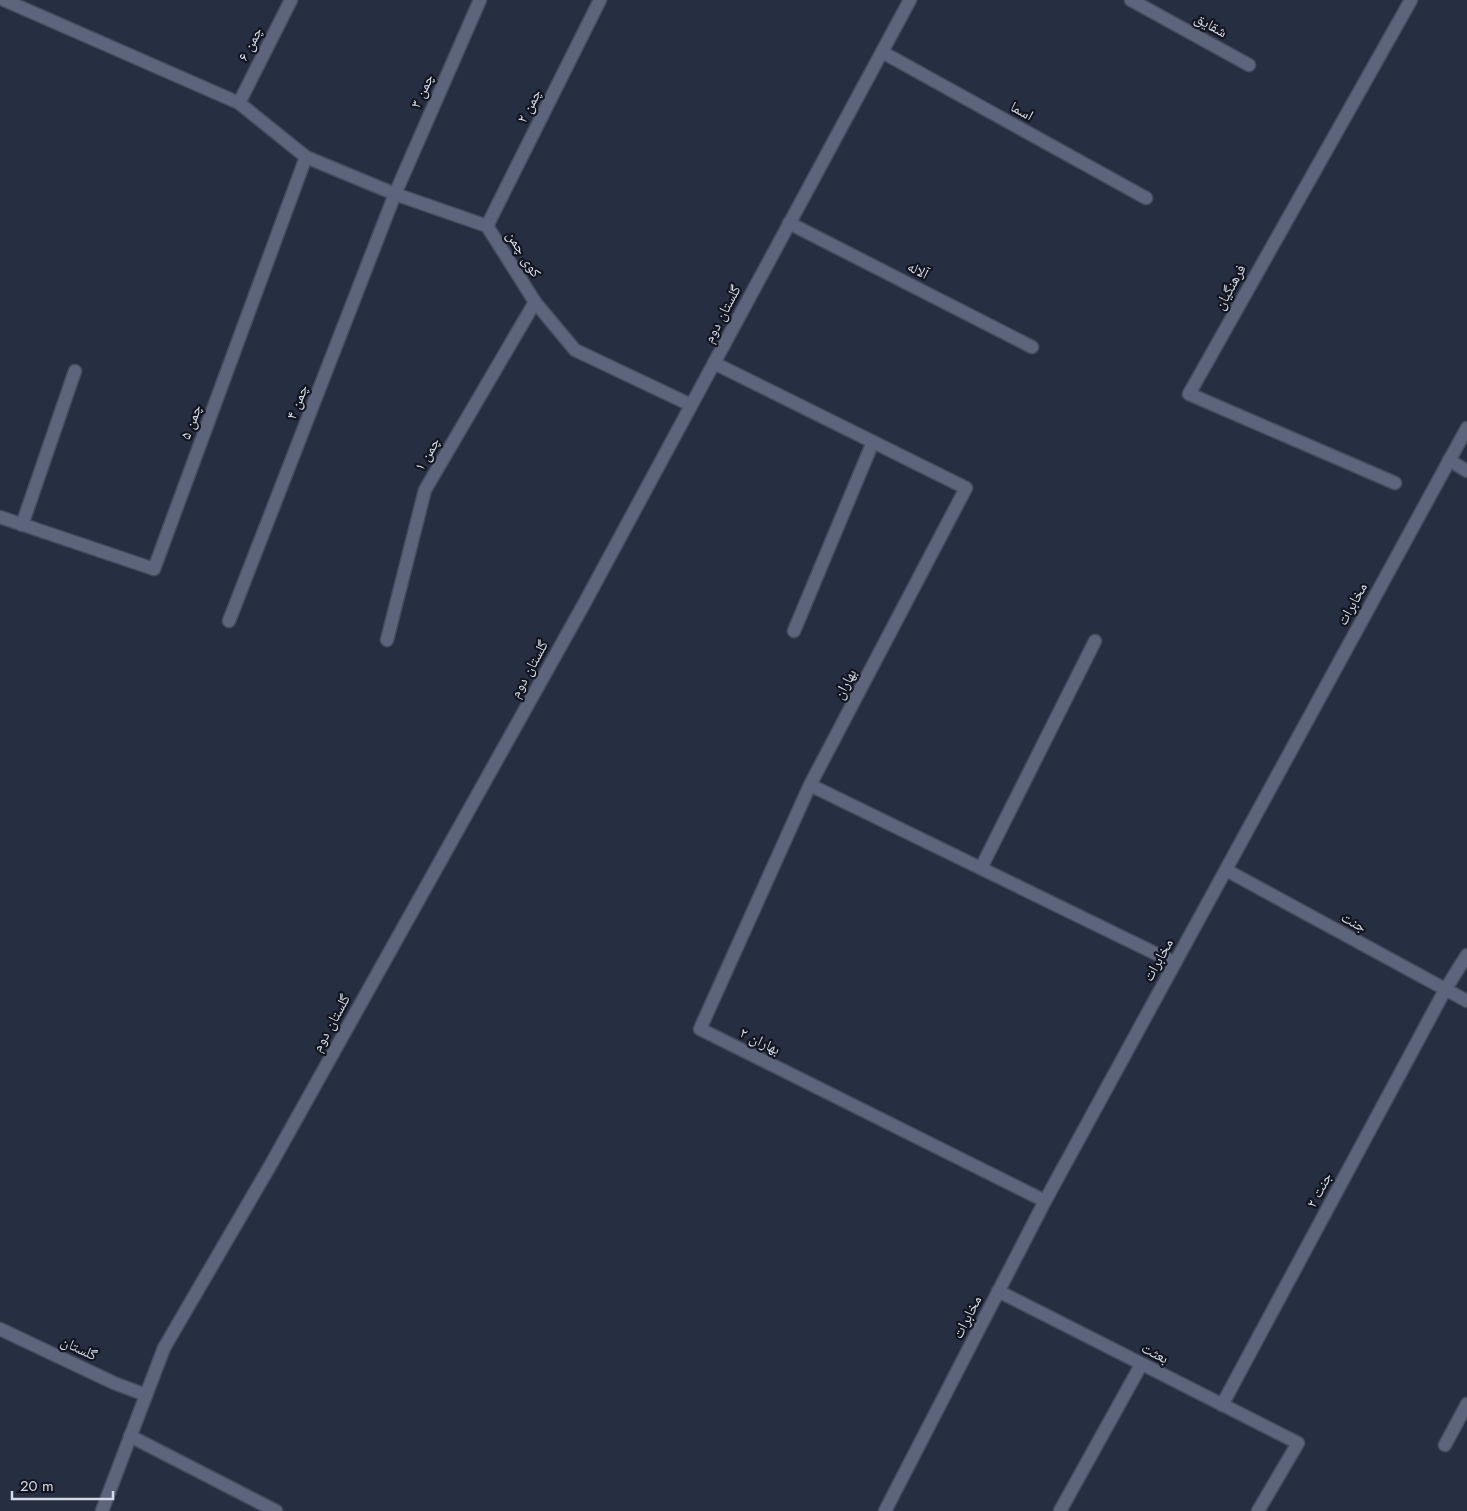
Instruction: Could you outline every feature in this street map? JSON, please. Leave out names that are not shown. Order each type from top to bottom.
[{"type":"street","name":"کوی چمن","points":[[4,0],[239,103],[306,157],[395,194],[488,226],[535,302],[574,350],[691,405]]},
{"type":"street","name":"چمن ۶","points":[[239,103],[290,0]]},
{"type":"street","name":"چمن ۳","points":[[395,194],[480,0]]},
{"type":"street","name":"چمن ۲","points":[[488,226],[600,0]]},
{"type":"street","name":"گلستان دوم","points":[[102,1511],[164,1348],[270,1166],[584,604],[910,0]]},
{"type":"street","name":"شقایق","points":[[1131,0],[1249,65]]},
{"type":"street","name":"فرهنگیان","points":[[1395,482],[1189,394],[1411,0]]},
{"type":"street","name":"اسما","points":[[882,52],[1146,198]]},
{"type":"street","name":"چمن ۵","points":[[0,517],[154,568],[306,157]]},
{"type":"street","name":"چمن ۴","points":[[229,622],[395,194]]},
{"type":"street","name":"آلاله","points":[[789,223],[1032,347]]},
{"type":"street","name":"چمن ۱","points":[[387,640],[425,490],[535,302]]},
{"type":"street","name":"بهاران","points":[[714,363],[966,488],[810,785]]},
{"type":"street","points":[[22,524],[75,371]]},
{"type":"street","name":"مخابرات","points":[[885,1511],[1045,1201],[1467,428]]},
{"type":"street","points":[[794,631],[873,442]]},
{"type":"street","points":[[1449,460],[1467,470]]},
{"type":"street","points":[[981,868],[1095,641]]},
{"type":"street","points":[[810,785],[1175,963]]},
{"type":"street","name":"بهاران ۲","points":[[810,785],[700,1029],[1045,1201]]},
{"type":"street","name":"جنت","points":[[1226,870],[1467,1001]]},
{"type":"street","name":"جنت ۲","points":[[1222,1405],[1445,990],[1467,955]]},
{"type":"street","name":"بعثت","points":[[998,1291],[1298,1444],[1258,1511]]},
{"type":"street","name":"گلستان","points":[[0,1329],[146,1395]]},
{"type":"street","points":[[1060,1511],[1141,1364]]},
{"type":"street","points":[[1445,1445],[1467,1404]]},
{"type":"street","points":[[130,1436],[276,1511]]}]
